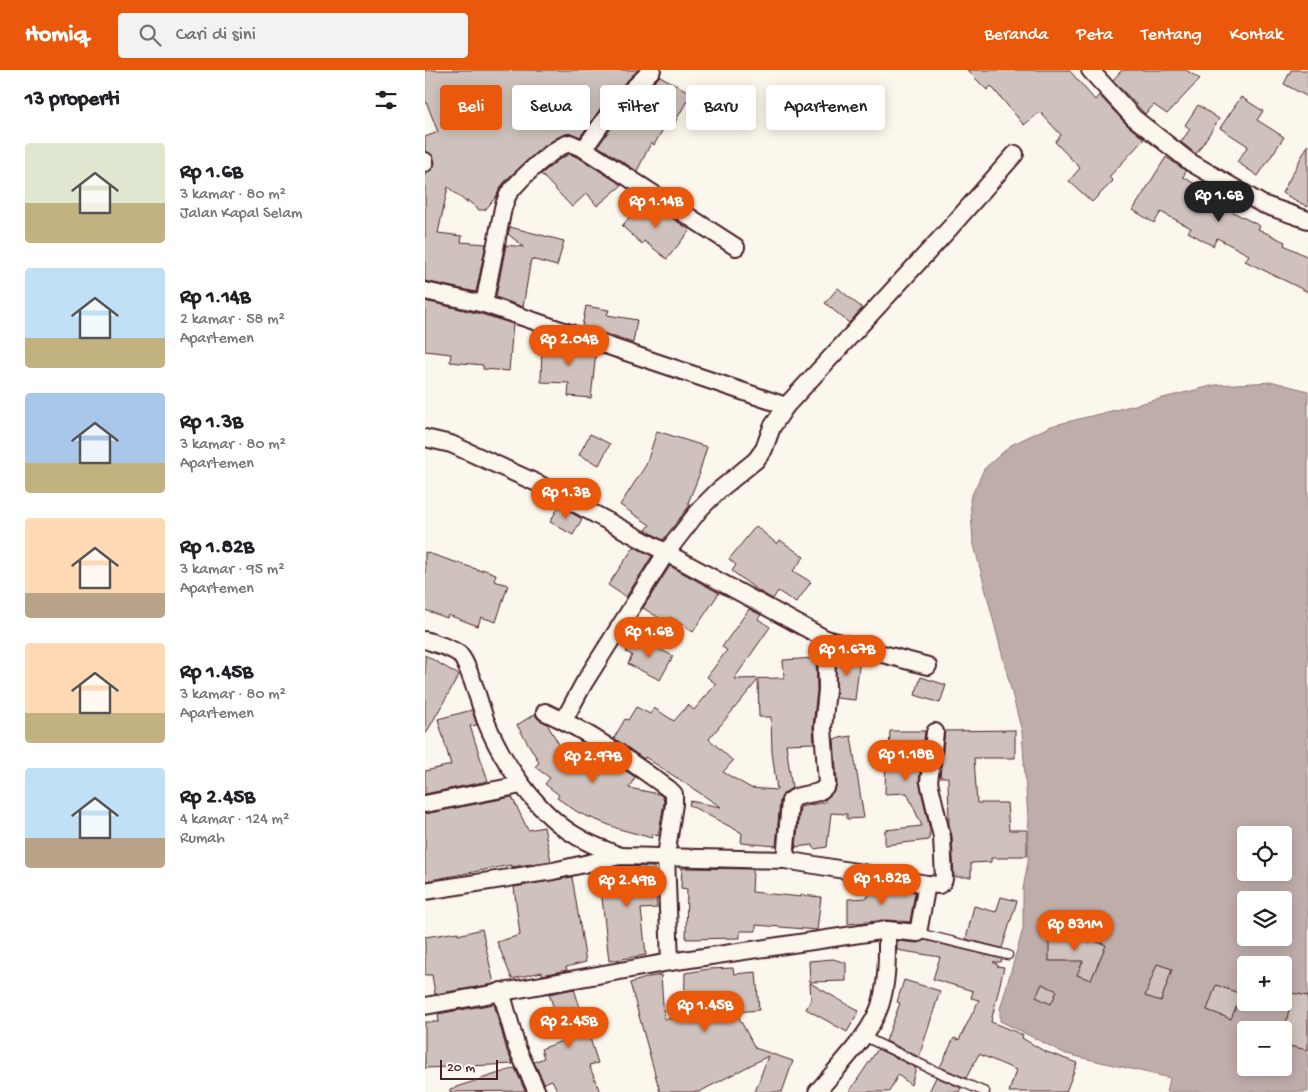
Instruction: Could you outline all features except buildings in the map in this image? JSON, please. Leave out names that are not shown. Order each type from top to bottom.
[{"type":"street","points":[[584,149],[612,109],[653,70]]},
{"type":"street","points":[[1090,70],[1134,118],[1191,162],[1262,204],[1308,220]]},
{"type":"street","points":[[484,304],[503,208],[508,195],[533,169],[563,145],[570,143],[584,149],[736,247]]},
{"type":"street","points":[[564,720],[666,553],[700,509],[718,491],[756,460],[764,449],[772,427],[786,406],[950,228],[1015,154]]},
{"type":"street","points":[[425,291],[484,304],[786,406]]},
{"type":"street","points":[[425,438],[451,444],[539,484],[826,639],[928,666]]},
{"type":"street","points":[[785,860],[790,801],[795,796],[822,791],[827,784],[823,728],[827,690],[826,639]]},
{"type":"street","points":[[425,640],[459,654],[465,663],[486,721],[503,755],[521,784],[550,815],[577,836],[620,856]]},
{"type":"street","points":[[545,712],[564,720],[623,757],[674,794],[665,856],[670,962]]},
{"type":"street","points":[[425,891],[553,871],[620,856],[785,860],[939,885],[944,879],[942,837],[929,782],[935,732]]},
{"type":"street","points":[[425,804],[521,784]]},
{"type":"street","points":[[425,1006],[670,962],[887,930],[918,933],[927,884]]},
{"type":"street","points":[[817,1092],[868,1030],[879,1006],[886,979],[887,930]]},
{"type":"street","points":[[501,991],[517,1048],[535,1091]]},
{"type":"lane","points":[[918,933],[1008,955]]},
{"type":"lane","points":[[863,1036],[931,1069],[985,1092]]},
{"type":"shaded area","points":[[1274,382],[1308,391],[1308,1092],[1167,1092],[1170,1078],[1066,1054],[1000,1021],[1000,1009],[1023,929],[1023,889],[1028,862],[1029,833],[1022,732],[973,541],[970,499],[984,469],[1011,445],[1051,426],[1215,385]]}]
